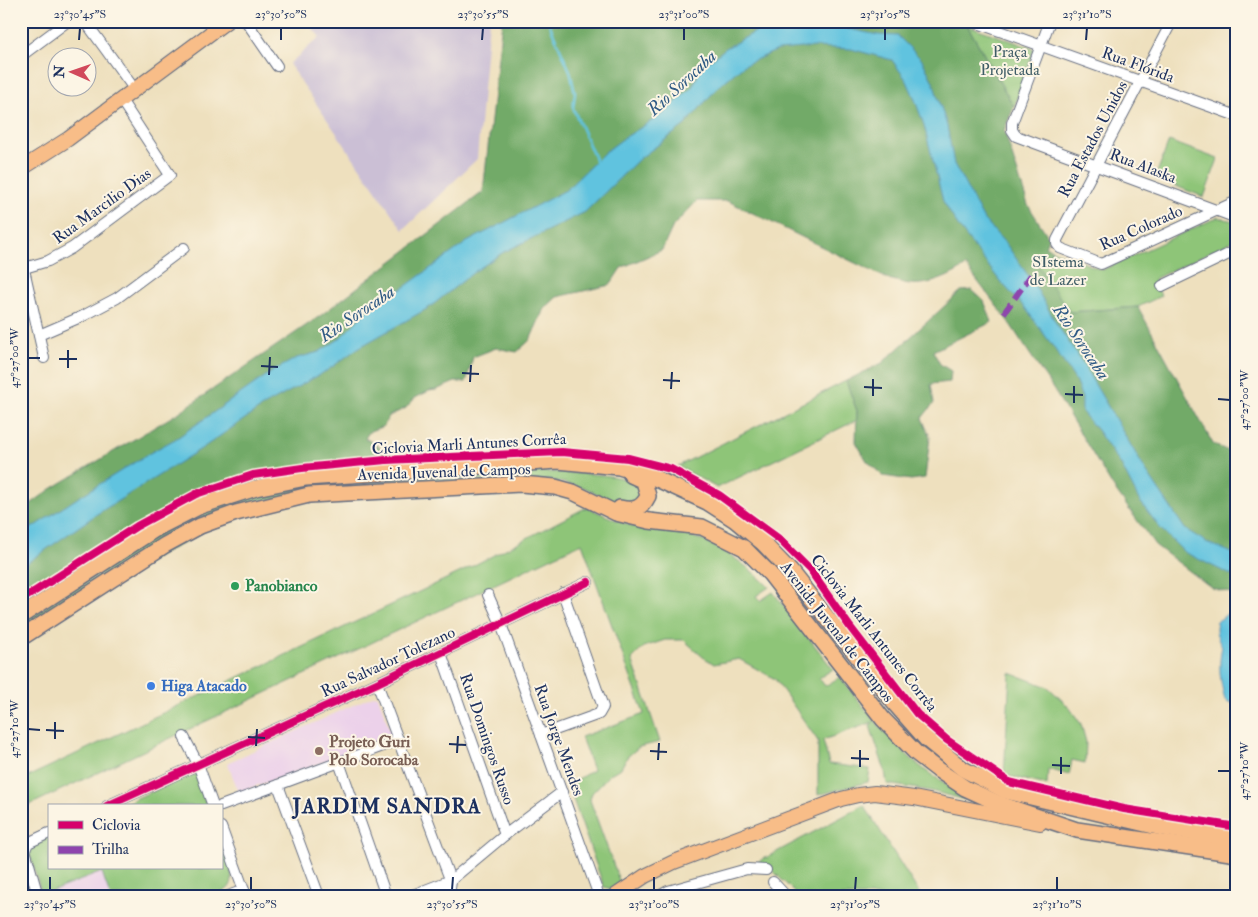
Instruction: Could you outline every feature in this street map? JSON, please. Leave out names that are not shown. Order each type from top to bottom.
[{"type":"highway","name":"Avenida Juvenal de Campos","points":[[21,616],[157,528],[200,506],[238,493],[306,478],[558,461],[619,467],[654,478],[706,502],[735,520],[763,543],[790,571],[896,705],[926,739],[963,770],[1006,792],[1158,827],[1237,840]]},
{"type":"highway","points":[[573,492],[628,510],[634,510],[642,506],[648,496],[644,482],[634,476],[577,463]]},
{"type":"highway","name":"Avenida Juvenal de Campos","points":[[21,638],[177,537],[200,526],[236,513],[309,495],[521,484],[555,487],[573,492],[616,513],[649,521],[702,527],[744,548],[770,574],[883,719],[916,753],[965,788],[1000,804],[1078,830],[1237,854]]},
{"type":"main road","points":[[21,169],[68,139],[227,21]]},
{"type":"main road","points":[[615,896],[645,876],[674,862],[858,794],[876,793],[914,798],[1078,830]]},
{"type":"street","points":[[21,56],[68,21]]},
{"type":"street","points":[[84,21],[134,90]]},
{"type":"street","points":[[246,21],[277,66]]},
{"type":"street","name":"Rua Flórida","points":[[972,21],[1237,116]]},
{"type":"street","points":[[1041,46],[1050,21]]},
{"type":"street","name":"Rua Estados Unidos","points":[[1057,244],[1057,240],[1172,21]]},
{"type":"street","name":"Rua Alaska","points":[[1041,46],[1012,123],[1012,130],[1016,136],[1237,218]]},
{"type":"street","name":"Rua Marcilio Dias","points":[[22,269],[48,261],[72,248],[170,175],[121,100]]},
{"type":"street","name":"Rua Colorado","points":[[1057,244],[1060,248],[1101,264],[1237,200]]},
{"type":"street","points":[[39,335],[83,316],[117,298],[184,248]]},
{"type":"street","points":[[1162,286],[1237,250]]},
{"type":"street","points":[[21,256],[22,269],[44,358]]},
{"type":"street","name":"Rua Salvador Tolezano","points":[[111,804],[377,683],[588,582]]},
{"type":"street","points":[[541,735],[599,714],[603,707],[563,593]]},
{"type":"street","name":"Rua Jorge Mendes","points":[[488,596],[500,624],[599,896]]},
{"type":"street","name":"Rua Domingos Russo","points":[[441,653],[505,835]]},
{"type":"street","points":[[377,683],[450,880],[449,896]]},
{"type":"street","points":[[184,737],[198,764],[212,804]]},
{"type":"street","points":[[222,806],[399,740]]},
{"type":"street","points":[[339,762],[386,896]]},
{"type":"street","points":[[278,785],[318,896]]},
{"type":"street","points":[[410,896],[450,880],[562,792]]},
{"type":"street","points":[[222,830],[245,893],[228,896]]},
{"type":"street","points":[[38,896],[26,846],[32,840],[48,833]]},
{"type":"street","points":[[659,896],[668,890],[747,869],[766,870]]},
{"type":"street","points":[[773,882],[786,896]]},
{"type":"shaded area","points":[[306,21],[489,21],[477,159],[403,230],[289,64],[320,37]]},
{"type":"shaded area","points":[[375,695],[378,696],[392,737],[239,792],[227,763]]},
{"type":"shaded area","points":[[102,872],[110,896],[42,896],[42,895]]},
{"type":"green space","points":[[502,21],[913,21],[920,27],[927,21],[958,21],[967,25],[1014,107],[1004,130],[1028,205],[1049,238],[1045,246],[1052,250],[1039,267],[1070,312],[1138,307],[1213,444],[1237,455],[1237,595],[1212,588],[1155,545],[1113,487],[1055,392],[1008,321],[966,266],[947,277],[933,282],[918,284],[902,283],[888,279],[728,201],[697,201],[673,226],[662,250],[621,268],[610,285],[557,297],[544,309],[530,340],[517,352],[496,348],[473,357],[466,382],[455,382],[415,398],[406,408],[389,416],[384,426],[370,431],[365,438],[406,465],[253,483],[21,609],[21,511],[51,489],[178,413],[320,316],[483,192]]},
{"type":"green space","name":"Praça Projetada","points":[[967,25],[1034,49],[1014,107]]},
{"type":"green space","points":[[1169,141],[1218,159],[1204,197],[1155,178]]},
{"type":"green space","name":"SIstema de Lazer","points":[[1218,217],[1237,222],[1237,239],[1154,279],[1161,296],[1138,307],[1069,312],[1056,292],[1042,298],[1030,277],[1052,250],[1102,270]]},
{"type":"green space","points":[[972,290],[984,301],[992,322],[933,351],[940,364],[951,371],[950,382],[931,384],[934,403],[922,418],[930,437],[925,478],[911,480],[883,476],[867,461],[856,442],[857,411],[846,381],[882,363],[961,291]]},
{"type":"green space","points":[[846,381],[857,411],[857,420],[717,488],[678,466]]},
{"type":"green space","points":[[501,472],[551,472],[614,477],[629,480],[638,485],[641,489],[641,496],[639,503],[621,505],[585,488],[551,480],[259,500],[21,634],[21,623],[135,548],[208,508],[244,496],[299,484]]},
{"type":"green space","points":[[587,507],[613,519],[640,528],[680,534],[704,541],[731,555],[747,567],[769,587],[756,596],[760,601],[773,592],[833,669],[819,678],[825,686],[840,677],[880,727],[913,761],[939,780],[962,793],[966,798],[963,799],[931,791],[887,784],[885,771],[870,726],[873,722],[823,740],[829,764],[870,769],[868,782],[818,795],[818,741],[775,679],[739,659],[714,664],[684,640],[665,640],[644,647],[632,659],[660,742],[639,747],[627,757],[621,768],[610,774],[592,793],[590,800],[620,883],[611,889],[604,887],[568,785],[593,770],[581,737],[644,714],[582,543],[21,809],[21,780],[461,572]]},
{"type":"green space","points":[[1010,673],[1048,687],[1069,707],[1081,724],[1086,742],[1085,763],[1072,760],[1069,775],[1048,769],[1047,785],[1004,775]]},
{"type":"green space","points":[[191,774],[197,775],[206,804],[124,804]]},
{"type":"green space","points":[[864,805],[921,896],[798,896],[767,865],[756,863]]},
{"type":"green space","points":[[48,837],[48,870],[222,870],[222,848],[232,875],[232,881],[226,890],[211,896],[110,896],[102,872],[42,895],[29,852],[30,846]]},
{"type":"water","name":"Rio Sorocaba","points":[[825,24],[878,35],[898,36],[922,60],[933,82],[947,126],[954,164],[984,220],[1006,244],[1034,284],[1146,471],[1185,529],[1206,542],[1237,555],[1237,576],[1231,575],[1184,552],[1160,528],[1139,500],[1121,465],[1082,412],[1082,398],[1074,378],[1026,309],[1000,281],[958,226],[943,201],[924,125],[914,97],[907,81],[892,60],[851,49],[815,47],[778,50],[744,65],[718,87],[685,125],[639,159],[585,212],[502,253],[474,272],[430,307],[358,348],[328,370],[265,405],[204,447],[97,514],[21,567],[21,535],[148,454],[177,438],[273,371],[297,358],[319,352],[339,339],[369,309],[403,288],[467,242],[566,190],[605,152],[663,114],[692,87],[703,66],[726,48],[757,31],[780,27]]},
{"type":"water","points":[[1237,609],[1237,705],[1225,700],[1220,673],[1222,646],[1216,631],[1217,621]]},
{"type":"waterway","points":[[548,21],[570,71],[575,93],[573,108],[595,159],[595,164]]},
{"type":"marked path","points":[[1004,313],[1031,275]]},
{"type":"cycle path","name":"Ciclovia Marli Antunes Corrêa","points":[[21,600],[137,526],[196,494],[253,475],[386,460],[493,455],[562,452],[628,458],[671,469],[719,495],[779,539],[810,570],[850,627],[917,714],[947,740],[1009,782],[1124,809],[1237,827]]},
{"type":"cycle path","points":[[111,804],[377,683],[588,582]]},
{"type":"place","name":"Panobianco","points":[[235,586]]},
{"type":"place","name":"Higa Atacado","points":[[151,686]]},
{"type":"place","name":"Projeto Guri Polo Sorocaba","points":[[319,751]]},
{"type":"district","name":"JARDIM SANDRA","points":[[387,806]]}]
